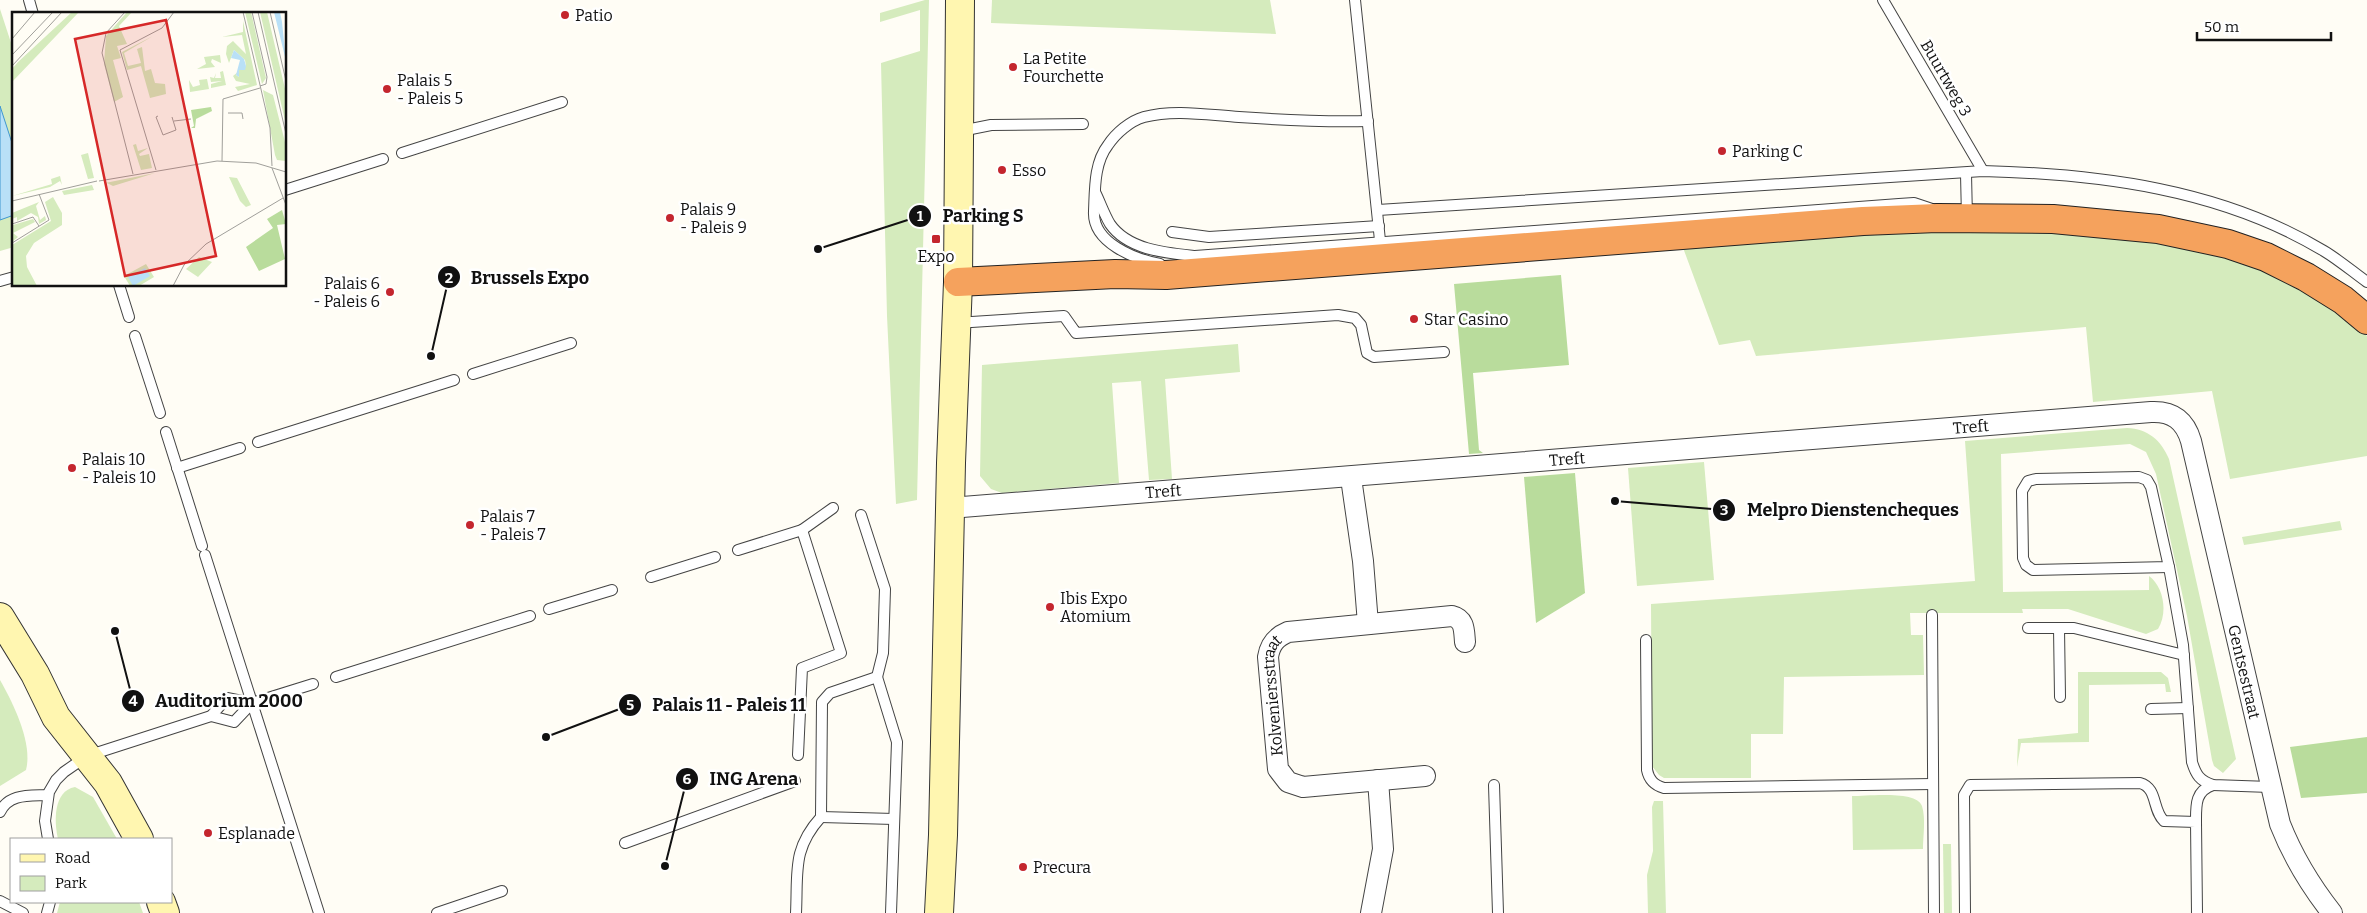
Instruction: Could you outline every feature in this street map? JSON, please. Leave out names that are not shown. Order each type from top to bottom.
[{"type":"highway","points":[[958,282],[1115,274],[1166,275],[1381,251],[1912,218],[1964,218],[2108,223],[2177,231],[2216,241],[2266,258],[2306,277],[2343,300],[2367,320]]},
{"type":"main road","points":[[939,913],[947,703],[950,508],[958,282],[960,0]]},
{"type":"main road","points":[[0,618],[35,674],[56,717],[108,783],[138,838]]},
{"type":"street","name":"Treft","points":[[950,508],[1351,478],[2151,412],[2162,412],[2172,415],[2181,421]]},
{"type":"street","name":"Gentsestraat","points":[[2181,421],[2188,430],[2191,440],[2280,824],[2293,856],[2310,885],[2332,913]]},
{"type":"street","points":[[1351,478],[1363,561],[1368,624]]},
{"type":"street","name":"Kolveniersstraat","points":[[1425,776],[1303,787],[1295,786],[1282,777],[1278,769],[1268,657],[1273,642],[1288,632],[1455,616],[1463,623],[1464,642]]},
{"type":"street","points":[[1371,913],[1384,849],[1378,780]]},
{"type":"lane","points":[[1095,192],[1110,225],[1122,236],[1135,244],[1173,254],[1225,255],[1381,251],[1355,0]]},
{"type":"lane","name":"Buurtweg 3","points":[[1883,0],[1982,171]]},
{"type":"lane","points":[[402,153],[562,102]]},
{"type":"lane","points":[[1195,271],[1141,259],[1126,253],[1099,230],[1094,215],[1096,177],[1107,146],[1122,129],[1142,118],[1173,113],[1311,122],[1368,121]]},
{"type":"lane","points":[[958,132],[991,125],[1083,124]]},
{"type":"lane","points":[[286,190],[383,159]]},
{"type":"lane","points":[[1378,210],[1966,174],[1982,171],[2058,174],[2171,191],[2261,218],[2324,251],[2367,282]]},
{"type":"lane","points":[[1964,218],[1966,174]]},
{"type":"lane","points":[[1172,232],[1209,237],[1379,226]]},
{"type":"lane","points":[[119,286],[129,317]]},
{"type":"lane","points":[[956,322],[1064,316],[1076,334],[1338,315],[1355,318],[1361,325],[1367,353],[1374,357],[1444,352]]},
{"type":"lane","points":[[135,336],[160,413]]},
{"type":"lane","points":[[473,374],[571,343]]},
{"type":"lane","points":[[258,442],[454,380]]},
{"type":"lane","points":[[166,432],[318,913]]},
{"type":"lane","points":[[177,468],[240,448]]},
{"type":"lane","points":[[2169,567],[2029,568],[2023,558],[2022,492],[2025,484],[2036,479],[2144,478],[2151,487],[2169,567],[2184,655],[2192,762],[2200,779],[2213,785],[2270,787]]},
{"type":"lane","points":[[738,550],[802,530],[833,508]]},
{"type":"lane","points":[[861,515],[885,589],[883,653],[877,677],[897,742],[891,913]]},
{"type":"lane","points":[[798,755],[802,668],[842,652],[802,530]]},
{"type":"lane","points":[[651,577],[715,557]]},
{"type":"lane","points":[[549,610],[612,590]]},
{"type":"lane","points":[[1932,615],[1934,913]]},
{"type":"lane","points":[[336,676],[530,616]]},
{"type":"lane","points":[[2028,628],[2078,629],[2184,655]]},
{"type":"lane","points":[[2059,628],[2060,697]]},
{"type":"lane","points":[[1646,640],[1647,770],[1648,776],[1657,786],[1664,788],[1933,784]]},
{"type":"lane","points":[[796,913],[798,856],[809,831],[821,817],[822,702],[830,694],[877,677]]},
{"type":"lane","points":[[48,838],[45,821],[48,796],[56,780],[87,756],[211,716],[227,698],[252,703],[313,684]]},
{"type":"lane","points":[[211,716],[234,722],[252,703]]},
{"type":"lane","points":[[2151,709],[2188,708]]},
{"type":"lane","points":[[625,843],[795,781]]},
{"type":"lane","points":[[1965,913],[1964,796],[1970,785],[2140,783],[2151,791],[2159,817],[2164,821],[2196,817]]},
{"type":"lane","points":[[1494,785],[1498,913]]},
{"type":"lane","points":[[2197,913],[2196,817],[2198,796],[2202,791],[2213,785]]},
{"type":"lane","points":[[0,812],[5,804],[12,799],[24,796],[48,796]]},
{"type":"lane","points":[[821,817],[894,819]]},
{"type":"lane","points":[[437,913],[502,891]]},
{"type":"lane","points":[[0,901],[23,913]]},
{"type":"green space","points":[[929,0],[917,500],[896,504],[887,316],[881,63],[920,51],[920,10],[880,22],[880,13]]},
{"type":"green space","points":[[992,0],[1270,0],[1276,34],[991,23]]},
{"type":"green space","points":[[0,9],[12,46],[12,248],[0,251]]},
{"type":"green space","points":[[2004,229],[2070,231],[2135,237],[2198,249],[2259,268],[2315,296],[2367,336],[2367,456],[2230,479],[2212,391],[2093,402],[2086,327],[1756,356],[1750,340],[1719,345],[1682,245],[1876,230]]},
{"type":"green space","points":[[1561,275],[1569,365],[1473,373],[1479,450],[1483,453],[1469,454],[1454,284]]},
{"type":"green space","points":[[1238,344],[1240,372],[1165,379],[1172,479],[1149,480],[1141,381],[1112,383],[1119,483],[1002,493],[991,489],[980,476],[982,365]]},
{"type":"green space","points":[[2127,428],[2147,433],[2153,437],[2162,446],[2169,459],[2236,759],[2223,773],[2214,766],[2212,760],[2187,616],[2156,474],[2146,452],[2130,444],[2001,454],[2003,592],[2149,590],[2149,576],[2158,587],[2163,601],[2163,616],[2158,629],[2146,634],[2068,609],[2022,609],[2023,613],[1910,613],[1911,635],[1923,635],[1924,675],[1784,677],[1783,734],[1751,734],[1751,778],[1664,778],[1652,766],[1651,604],[1975,581],[1965,441]]},
{"type":"green space","points":[[1704,462],[1714,580],[1637,586],[1628,468]]},
{"type":"green space","points":[[1575,473],[1585,593],[1536,623],[1524,477]]},
{"type":"green space","points":[[2340,521],[2342,530],[2244,545],[2242,537]]},
{"type":"green space","points":[[2078,672],[2161,672],[2168,678],[2171,692],[2166,692],[2165,684],[2089,685],[2089,742],[2021,743],[2017,767],[2018,739],[2078,733]]},
{"type":"green space","points":[[0,680],[11,700],[20,724],[27,748],[27,759],[26,770],[0,786]]},
{"type":"green space","points":[[2367,737],[2367,793],[2301,798],[2290,747]]},
{"type":"green space","points":[[75,787],[93,797],[116,838],[58,838],[57,808],[62,794]]},
{"type":"green space","points":[[1891,795],[1918,801],[1922,806],[1924,816],[1923,849],[1853,850],[1852,796]]},
{"type":"green space","points":[[1654,801],[1663,801],[1666,913],[1648,913],[1647,875],[1653,851],[1652,807]]},
{"type":"green space","points":[[1943,844],[1951,844],[1952,913],[1944,913]]},
{"type":"green space","points":[[60,903],[139,903],[143,913],[57,913]]},
{"type":"water","points":[[0,106],[12,143],[12,216],[0,220]]},
{"type":"place","name":"Patio","points":[[565,15]]},
{"type":"place","name":"La Petite Fourchette","points":[[1013,67]]},
{"type":"place","name":"Palais 5 - Paleis 5","points":[[387,89]]},
{"type":"place","name":"Parking C","points":[[1722,151]]},
{"type":"place","name":"Esso","points":[[1002,170]]},
{"type":"place","name":"Palais 9 - Paleis 9","points":[[670,218]]},
{"type":"place","name":"Expo","points":[[936,239]]},
{"type":"place","name":"Parking S","points":[[818,249]]},
{"type":"place","name":"Palais 6 - Paleis 6","points":[[390,292]]},
{"type":"place","name":"Star Casino","points":[[1414,319]]},
{"type":"place","name":"Brussels Expo","points":[[431,356]]},
{"type":"place","name":"Palais 10 - Paleis 10","points":[[72,468]]},
{"type":"place","name":"Melpro Dienstencheques","points":[[1615,501]]},
{"type":"place","name":"Palais 7 - Paleis 7","points":[[470,525]]},
{"type":"place","name":"Ibis Expo Atomium","points":[[1050,607]]},
{"type":"place","name":"Auditorium 2000","points":[[115,631]]},
{"type":"place","name":"Palais 11 - Paleis 11","points":[[546,737]]},
{"type":"place","name":"Esplanade","points":[[208,833]]},
{"type":"place","name":"ING Arena","points":[[665,866]]},
{"type":"place","name":"Precura","points":[[1023,867]]}]
